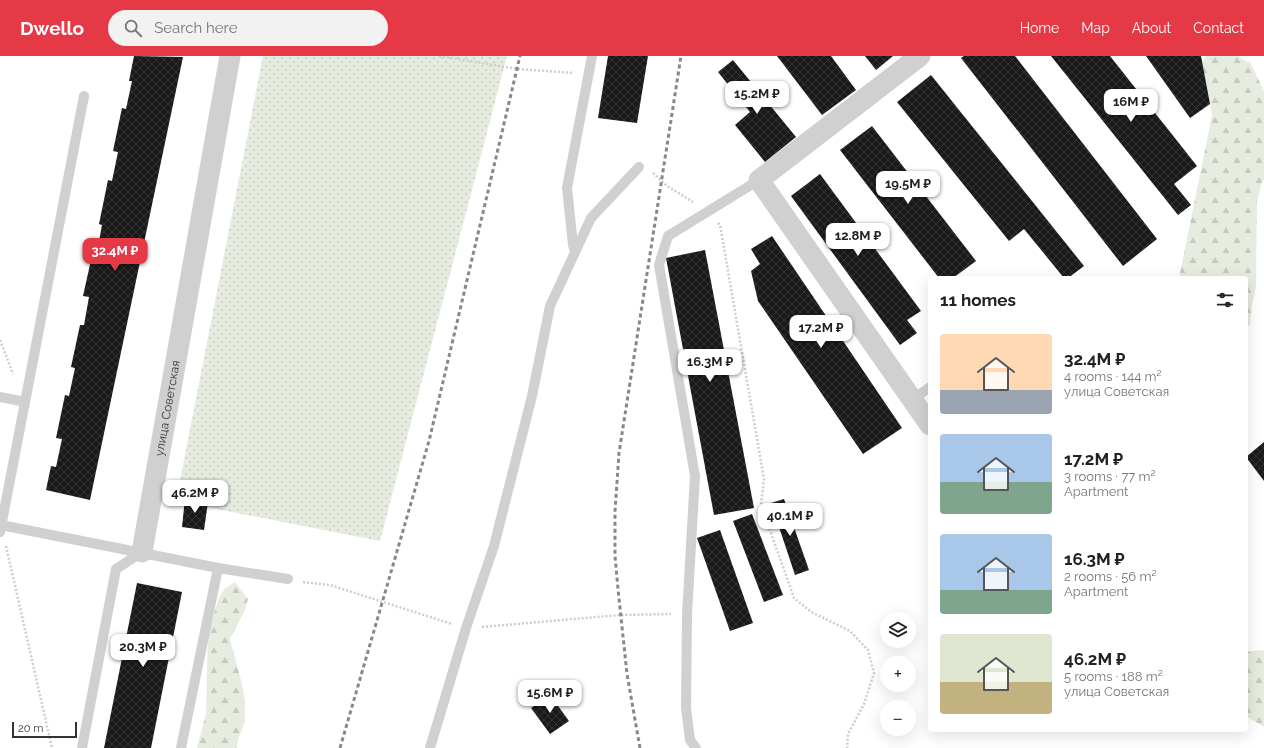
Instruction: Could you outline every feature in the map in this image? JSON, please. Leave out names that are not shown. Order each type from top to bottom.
[{"type":"street","name":"улица Советская","points":[[142,552],[230,56]]},
{"type":"street","points":[[920,56],[759,180],[928,422]]},
{"type":"lane","points":[[575,252],[567,188],[592,56]]},
{"type":"lane","points":[[84,96],[1,529],[142,552],[218,568],[288,580]]},
{"type":"lane","points":[[430,748],[466,628],[494,546],[532,396],[550,306],[591,218],[639,167]]},
{"type":"lane","points":[[696,748],[690,740],[686,708],[687,614],[695,476],[659,265],[668,236],[759,180]]},
{"type":"lane","points":[[912,400],[928,388]]},
{"type":"lane","points":[[0,397],[25,402]]},
{"type":"lane","points":[[82,748],[116,569],[142,552]]},
{"type":"lane","points":[[181,748],[218,568]]},
{"type":"path","points":[[439,56],[518,69],[589,74]]},
{"type":"path","points":[[639,167],[654,174],[667,186],[708,212],[720,225],[764,479],[761,505],[794,598],[811,612],[850,631],[868,650],[874,673],[864,704],[848,734],[847,748]]},
{"type":"path","points":[[0,340],[25,402]]},
{"type":"path","points":[[1,529],[52,748]]},
{"type":"green space","points":[[263,56],[507,56],[380,541],[176,501]]},
{"type":"green space","points":[[1206,56],[1239,56],[1243,60],[1250,62],[1264,91],[1264,180],[1262,182],[1257,202],[1256,287],[1250,325],[1248,326],[1248,276],[1179,276],[1212,115],[1202,62]]},
{"type":"green space","points":[[235,582],[248,599],[245,610],[230,639],[243,688],[245,718],[237,748],[197,748],[206,714],[208,632],[219,598],[225,588]]},
{"type":"green space","points":[[1264,651],[1264,727],[1248,717],[1248,652]]},
{"type":"building","points":[[134,56],[183,57],[90,500],[46,490],[51,466],[56,467],[62,439],[56,438],[65,395],[69,396],[75,368],[71,367],[80,325],[84,325],[89,297],[83,296],[93,251],[97,252],[102,225],[99,224],[108,180],[112,181],[118,152],[113,151],[122,108],[126,109],[132,81],[129,81]]},
{"type":"building","points":[[608,56],[648,56],[637,123],[598,118]]},
{"type":"building","points":[[777,56],[831,56],[856,90],[822,115]]},
{"type":"building","points":[[865,56],[893,56],[876,70]]},
{"type":"building","points":[[964,56],[1015,56],[1157,239],[1123,266],[961,58]]},
{"type":"building","points":[[1051,56],[1110,56],[1197,166],[1174,184],[1191,205],[1178,215]]},
{"type":"building","points":[[1146,56],[1201,56],[1210,104],[1190,118]]},
{"type":"building","points":[[733,60],[796,137],[765,162],[735,125],[750,112],[718,72]]},
{"type":"building","points":[[931,75],[1084,266],[1071,276],[1062,276],[1024,229],[1009,241],[897,102]]},
{"type":"building","points":[[872,126],[976,261],[956,276],[937,276],[840,150]]},
{"type":"building","points":[[820,174],[921,311],[907,320],[917,333],[900,345],[791,196]]},
{"type":"building","points":[[772,236],[902,428],[863,454],[758,301],[751,271],[760,264],[751,249]]},
{"type":"building","points":[[705,250],[754,508],[714,515],[666,258]]},
{"type":"building","points":[[1264,442],[1264,481],[1248,460],[1248,455]]},
{"type":"building","points":[[185,499],[208,502],[204,530],[182,527]]},
{"type":"building","points":[[784,499],[809,570],[795,575],[771,503]]},
{"type":"building","points":[[752,514],[783,595],[764,602],[733,521]]},
{"type":"building","points":[[720,530],[753,623],[730,631],[697,538]]},
{"type":"building","points":[[137,583],[182,592],[151,748],[104,748]]},
{"type":"building","points":[[550,695],[569,721],[550,734],[531,708]]},
{"type":"railway","points":[[340,748],[429,441],[520,56]]},
{"type":"railway","points":[[640,748],[627,674],[618,589],[615,556],[615,511],[619,453],[681,56]]}]
